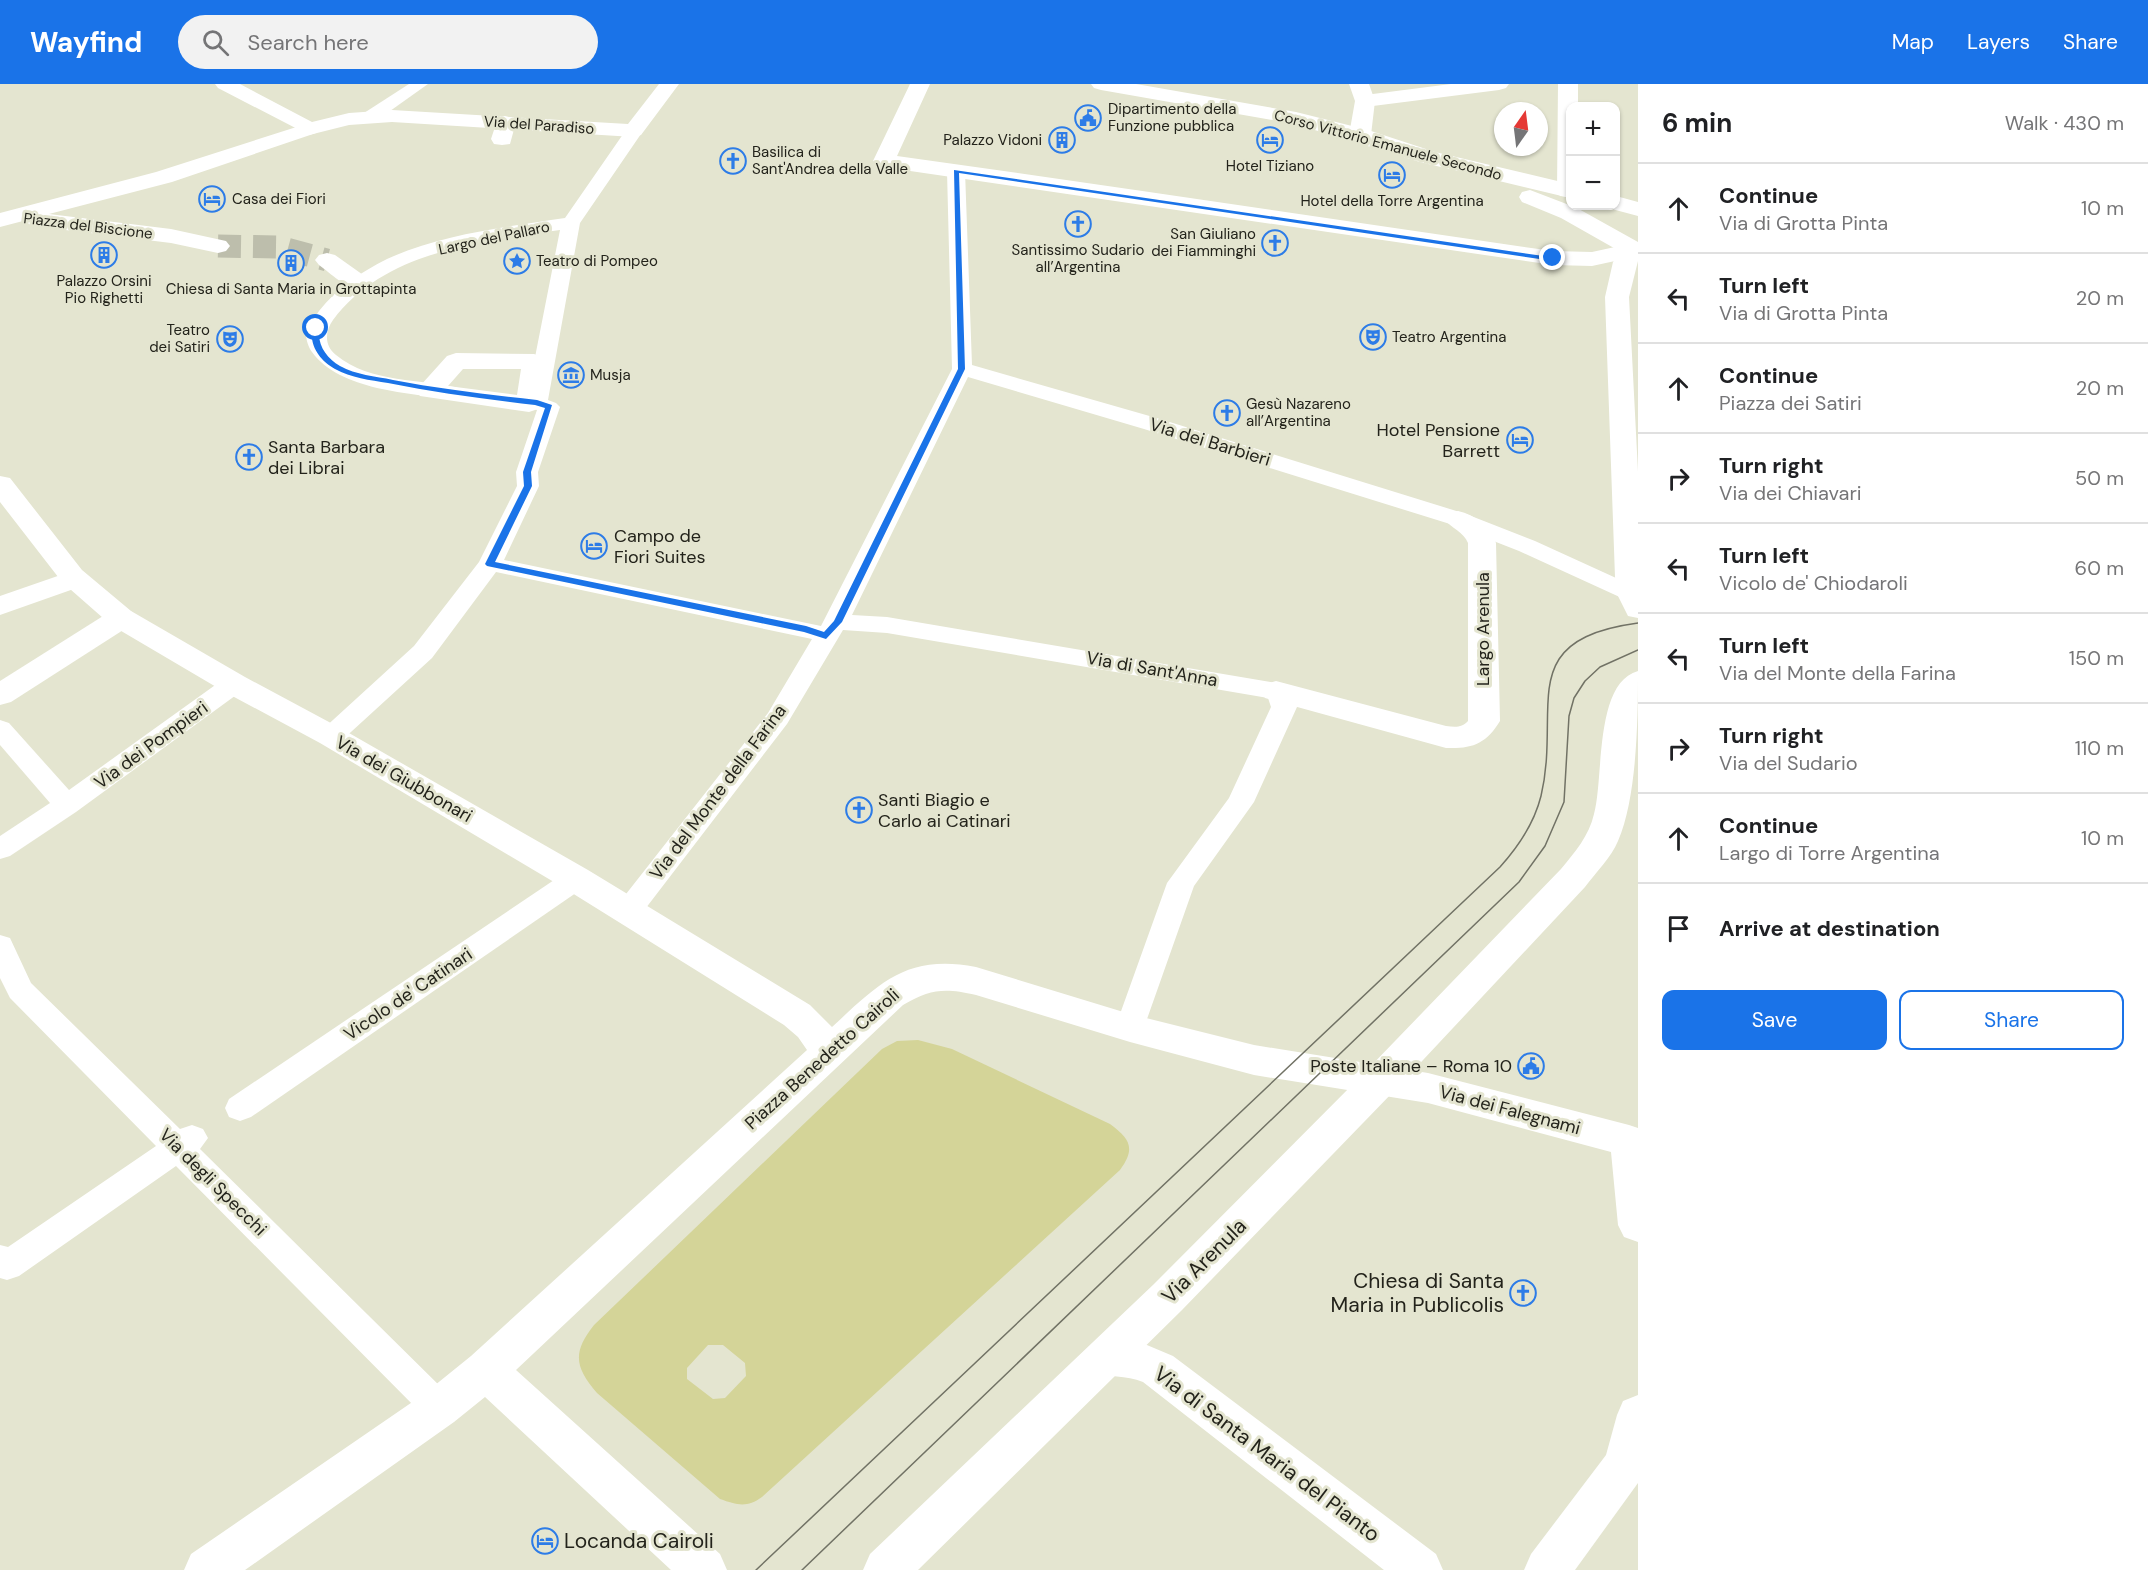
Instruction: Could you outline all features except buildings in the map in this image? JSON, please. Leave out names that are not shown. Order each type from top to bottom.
[{"type":"street","points":[[225,84],[309,129]]},
{"type":"street","points":[[634,131],[669,84]]},
{"type":"street","points":[[920,84],[884,161],[1202,206],[1520,255],[1582,260],[1637,250]]},
{"type":"street","name":"Corso Vittorio Emanuele Secondo","points":[[1101,84],[1281,115],[1360,135],[1428,157],[1566,190]]},
{"type":"street","points":[[1360,135],[1362,92],[1499,84]]},
{"type":"street","points":[[1568,84],[1569,156]]},
{"type":"street","name":"Via del Paradiso","points":[[309,129],[330,123],[370,117],[443,118],[503,131],[634,131]]},
{"type":"street","name":"Piazza del Biscione","points":[[8,218],[164,177],[309,129]]},
{"type":"street","points":[[1428,157],[1569,213],[1637,250]]},
{"type":"street","points":[[1620,204],[1638,208]]},
{"type":"street","name":"Piazza del Biscione","points":[[8,218],[171,236],[218,246]]},
{"type":"street","points":[[1635,601],[1617,297],[1625,262],[1637,250]]},
{"type":"street","points":[[327,260],[358,282]]},
{"type":"street","points":[[456,361],[534,362],[533,402],[518,403],[429,391],[456,361]]},
{"type":"street","name":"Via dei Giubbonari","points":[[0,484],[75,579],[121,618],[234,684],[331,736],[628,910],[797,1015],[812,1026],[822,1040],[826,1052]]},
{"type":"street","name":"Largo Arenula","points":[[1458,519],[1479,534],[1483,552],[1484,721],[1480,729],[1462,738]]},
{"type":"street","points":[[0,606],[75,579]]},
{"type":"street","points":[[0,695],[121,618]]},
{"type":"street","name":"Via Arenula","points":[[886,1570],[1106,1358],[1381,1080],[1574,878],[1601,842],[1611,814],[1624,705],[1630,690],[1638,681]]},
{"type":"street","name":"Via di Sant'Anna","points":[[1276,691],[1425,732],[1462,738]]},
{"type":"street","name":"Piazza Benedetto Cairoli","points":[[207,1570],[439,1408],[486,1370],[826,1052],[890,995],[920,979],[955,977],[976,981],[1130,1028],[1254,1060],[1381,1080]]},
{"type":"street","name":"Via dei Falegnami","points":[[1381,1080],[1428,1088],[1634,1142]]},
{"type":"street","points":[[1634,1142],[1638,1225]]},
{"type":"street","name":"Via di Santa Maria del Pianto","points":[[1106,1358],[1135,1359],[1158,1369],[1420,1570]]},
{"type":"street","points":[[486,1370],[705,1570]]},
{"type":"street","points":[[1547,1570],[1626,1464],[1638,1415]]},
{"type":"lane","points":[[370,117],[420,84]]},
{"type":"lane","points":[[577,215],[634,131]]},
{"type":"lane","name":"Via del Monte della Farina","points":[[628,910],[778,718],[832,629],[962,369],[956,171]]},
{"type":"lane","name":"Largo del Pallaro","points":[[430,390],[352,374],[335,367],[324,357],[317,346],[316,328],[340,298],[358,282],[383,268],[477,238],[577,215],[533,402]]},
{"type":"lane","name":"Via dei Barbieri","points":[[962,369],[1152,424],[1458,519],[1527,546],[1635,601]]},
{"type":"lane","points":[[331,736],[423,652],[490,564],[528,486],[527,472],[549,407],[533,402]]},
{"type":"lane","name":"Via di Sant'Anna","points":[[490,564],[794,627],[832,629],[864,622],[1276,691]]},
{"type":"lane","name":"Via dei Pompieri","points":[[0,849],[68,805],[234,684]]},
{"type":"lane","points":[[1130,1028],[1181,883],[1241,802],[1284,707],[1282,696],[1276,691]]},
{"type":"lane","points":[[0,729],[68,805]]},
{"type":"lane","name":"Vicolo de' Catinari","points":[[240,1108],[576,879]]},
{"type":"lane","name":"Via degli Specchi","points":[[0,946],[10,995],[185,1142],[439,1408]]},
{"type":"lane","points":[[0,1259],[7,1266],[185,1142]]},
{"type":"green space","points":[[918,1040],[952,1049],[1110,1124],[1126,1139],[1128,1156],[1120,1170],[762,1497],[747,1504],[720,1499],[597,1393],[581,1367],[579,1352],[582,1344],[594,1325],[882,1049],[897,1041]],"holes":[[[708,1345],[723,1345],[745,1363],[746,1376],[725,1398],[713,1399],[687,1379],[687,1368]]]},
{"type":"tunnel","points":[[218,246],[279,247],[327,260]]},
{"type":"tram line","points":[[756,1570],[1500,867],[1525,834],[1541,796],[1546,764],[1550,683],[1557,662],[1573,645],[1599,632],[1638,623]]},
{"type":"tram line","points":[[802,1570],[1519,882],[1545,846],[1564,802],[1569,716],[1574,698],[1585,681],[1600,667],[1638,650]]},
{"type":"place","name":"Dipartimento della Funzione pubblica","points":[[1088,118]]},
{"type":"place","name":"Palazzo Vidoni","points":[[1062,140]]},
{"type":"place","name":"Hotel Tiziano","points":[[1270,140]]},
{"type":"place","name":"Basilica di Sant'Andrea della Valle","points":[[733,161]]},
{"type":"place","name":"Hotel della Torre Argentina","points":[[1392,175]]},
{"type":"place","name":"Casa dei Fiori","points":[[212,199]]},
{"type":"place","name":"Santissimo Sudario all’Argentina","points":[[1078,224]]},
{"type":"place","name":"San Giuliano dei Fiamminghi","points":[[1275,243]]},
{"type":"place","name":"Palazzo Orsini Pio Righetti","points":[[104,255]]},
{"type":"place","name":"Teatro di Pompeo","points":[[517,261]]},
{"type":"place","name":"Chiesa di Santa Maria in Grottapinta","points":[[291,263]]},
{"type":"place","name":"Teatro Argentina","points":[[1373,337]]},
{"type":"place","name":"Teatro dei Satiri","points":[[230,339]]},
{"type":"place","name":"Musja","points":[[571,375]]},
{"type":"place","name":"Gesù Nazareno all’Argentina","points":[[1227,413]]},
{"type":"place","name":"Hotel Pensione Barrett","points":[[1520,440]]},
{"type":"place","name":"Santa Barbara dei Librai","points":[[249,457]]},
{"type":"place","name":"Campo de Fiori Suites","points":[[594,546]]},
{"type":"place","name":"Santi Biagio e Carlo ai Catinari","points":[[859,810]]},
{"type":"place","name":"Poste Italiane – Roma 10","points":[[1531,1066]]},
{"type":"place","name":"Chiesa di Santa Maria in Publicolis","points":[[1523,1293]]},
{"type":"place","name":"Locanda Cairoli","points":[[545,1541]]},
{"type":"route","points":[[316,328],[317,346],[324,357],[335,367],[352,374],[430,390],[537,403],[549,407],[527,472],[528,486],[490,564],[806,629],[826,636],[837,622],[962,369],[956,171],[1553,258]]}]
